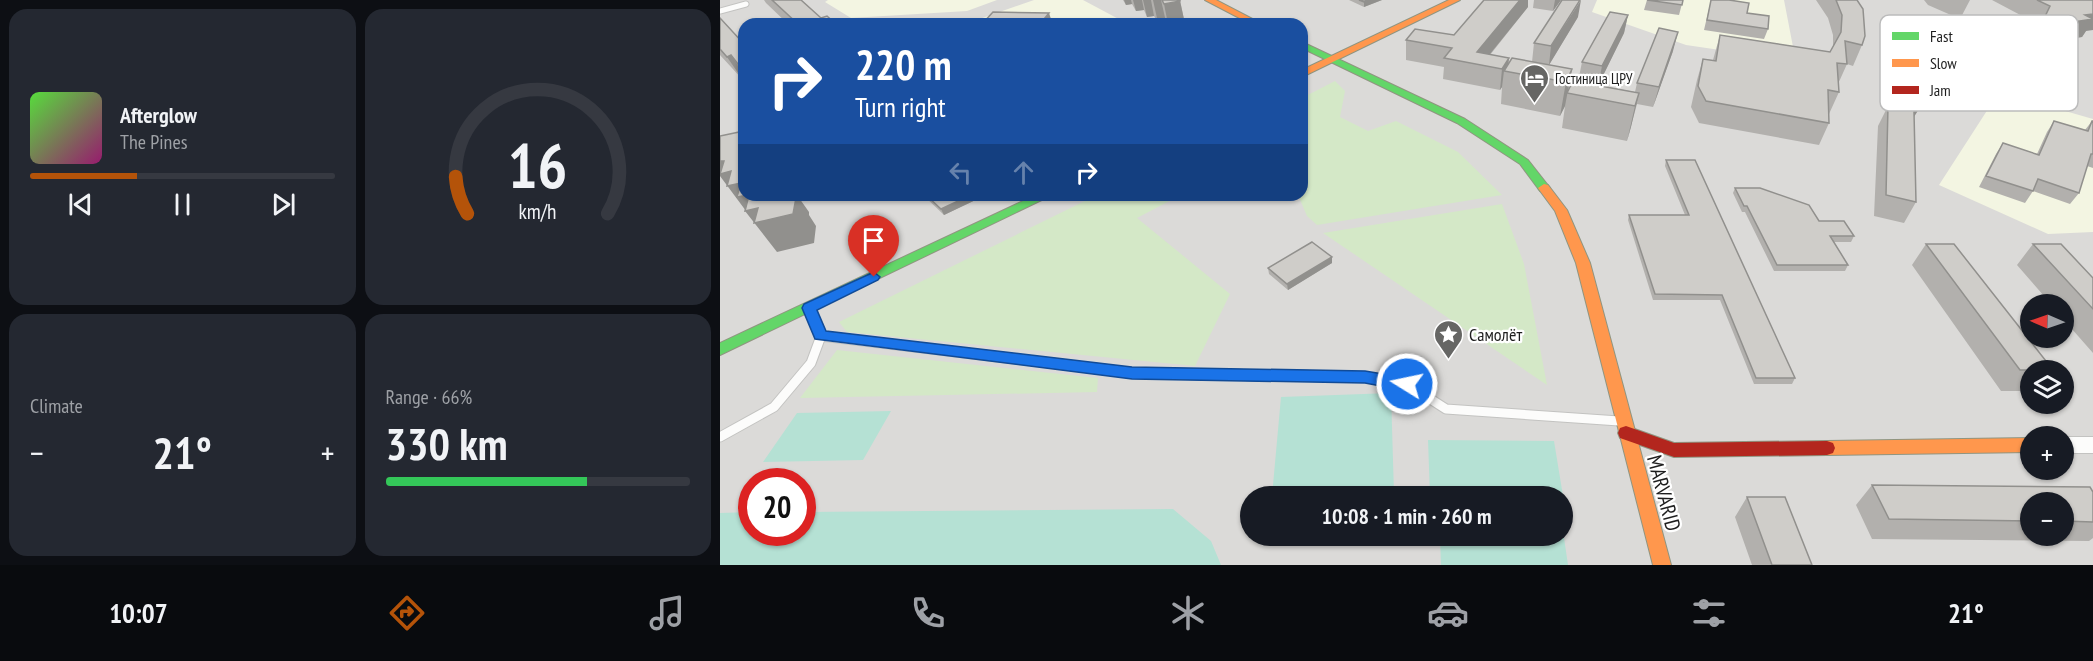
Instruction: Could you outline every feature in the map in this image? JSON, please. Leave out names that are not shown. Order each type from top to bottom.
[{"type":"street","points":[[1209,0],[1246,18]]},
{"type":"street","points":[[1308,71],[1456,0]]},
{"type":"street","name":"MARVARID","points":[[1308,48],[1461,121],[1524,162],[1561,210],[1583,263],[1662,565]]},
{"type":"street","points":[[720,349],[1033,201]]},
{"type":"street","points":[[1625,427],[1674,450],[2020,446]]},
{"type":"street","points":[[2074,445],[2093,445]]},
{"type":"lane","points":[[720,11],[746,4]]},
{"type":"lane","points":[[720,437],[774,407],[811,363],[820,336],[809,308]]},
{"type":"lane","points":[[820,336],[1132,373],[1365,377],[1407,384],[1446,409],[1625,427]]},
{"type":"shaded area","points":[[720,0],[2093,0],[2093,565],[720,565]]},
{"type":"shaded area","points":[[828,0],[997,0],[967,11],[851,18],[825,2]]},
{"type":"shaded area","points":[[1034,0],[1083,0],[1117,18],[982,18]]},
{"type":"shaded area","points":[[1597,0],[1784,0],[1794,52],[1761,56],[1686,45],[1592,12]]},
{"type":"shaded area","points":[[1987,111],[2065,111],[2093,119],[2093,232],[2048,234],[1939,185]]},
{"type":"green space","points":[[1335,81],[1345,91],[1340,117],[1368,131],[1396,121],[1458,152],[1502,195],[1317,225],[1307,216],[1301,201],[1308,201],[1308,95]]},
{"type":"green space","points":[[1085,201],[1170,201],[1137,218],[1230,294],[1195,366],[847,332],[839,322]]},
{"type":"green space","points":[[1502,204],[1524,264],[1547,385],[1323,233]]},
{"type":"green space","points":[[837,350],[1098,378],[1097,392],[800,398]]},
{"type":"green space","points":[[1391,393],[1394,486],[1273,486],[1281,397]]},
{"type":"green space","points":[[891,411],[863,460],[763,462],[797,413]]},
{"type":"green space","points":[[1428,440],[1554,441],[1561,486],[1430,486]]},
{"type":"green space","points":[[1173,509],[1211,541],[1221,565],[720,565],[720,513],[738,512],[738,546],[816,546],[816,512]]},
{"type":"green space","points":[[1440,546],[1565,546],[1568,565],[1441,565]]},
{"type":"building","points":[[772,0],[801,0],[821,18],[792,18]]},
{"type":"building","points":[[1162,0],[1180,0],[1180,1],[1164,4]]},
{"type":"building","points":[[1484,0],[1520,0],[1477,52],[1509,58],[1502,69],[1444,58],[1452,48],[1406,40],[1415,29],[1454,35]]},
{"type":"building","points":[[1562,0],[1580,0],[1551,46],[1534,43]]},
{"type":"building","points":[[1647,0],[1683,0],[1682,5]]},
{"type":"building","points":[[1711,0],[1749,3],[1747,13],[1769,16],[1768,29],[1707,20]]},
{"type":"building","points":[[1836,0],[1857,0],[1863,9],[1865,36],[1862,45],[1845,41],[1847,64],[1837,63],[1839,92],[1828,90],[1829,123],[1706,101],[1698,86],[1703,59],[1716,61],[1720,35],[1830,52],[1841,32],[1842,15]]},
{"type":"building","points":[[2037,0],[2093,0],[2093,14],[2085,15],[2093,19],[2078,21],[2078,15],[2046,15],[2050,6]]},
{"type":"building","points":[[993,12],[1049,13],[1045,18],[988,18]]},
{"type":"building","points":[[1610,12],[1628,15],[1602,66],[1582,62]]},
{"type":"building","points":[[720,18],[738,38],[738,64],[731,55],[727,57],[720,49]]},
{"type":"building","points":[[1659,28],[1678,32],[1659,87],[1637,83]]},
{"type":"building","points":[[1512,58],[1572,69],[1566,82],[1504,71]]},
{"type":"building","points":[[1573,81],[1639,93],[1635,106],[1567,93]]},
{"type":"building","points":[[1888,111],[1915,111],[1916,202],[1886,195]]},
{"type":"building","points":[[2054,121],[2088,131],[2093,121],[2093,154],[2091,154],[2079,193],[2038,179],[2033,191],[1986,176],[2003,143],[2039,155]]},
{"type":"building","points":[[738,132],[738,184],[727,186],[731,171],[720,174],[724,161],[720,161],[720,136]]},
{"type":"building","points":[[1666,160],[1695,160],[1795,378],[1756,378],[1722,295],[1655,294],[1629,215],[1689,215]]},
{"type":"building","points":[[1735,188],[1760,188],[1809,205],[1819,221],[1844,221],[1854,236],[1830,236],[1848,265],[1777,265],[1747,206],[1744,206]]},
{"type":"building","points":[[748,201],[795,201],[793,214],[754,223],[758,208],[745,211]]},
{"type":"building","points":[[932,201],[958,201],[941,209]]},
{"type":"building","points":[[1312,242],[1332,257],[1287,284],[1268,268]]},
{"type":"building","points":[[1926,244],[1954,244],[2020,328],[2020,348],[2036,348],[2045,360],[2020,360],[2020,370]]},
{"type":"building","points":[[2033,244],[2061,244],[2093,278],[2093,309]]},
{"type":"building","points":[[1872,485],[2090,487],[2093,492],[2093,522],[2074,521],[2074,492],[2020,492],[2020,521],[1889,519]]},
{"type":"building","points":[[1747,497],[1785,497],[1812,565],[1772,565]]},
{"type":"traffic: fast","points":[[1308,48],[1461,121],[1524,162],[1544,188]]},
{"type":"traffic: fast","points":[[720,349],[1033,201]]},
{"type":"traffic: slow","points":[[1209,0],[1246,18]]},
{"type":"traffic: slow","points":[[1308,71],[1456,0]]},
{"type":"traffic: slow","points":[[1544,188],[1561,210],[1583,263],[1662,565]]},
{"type":"traffic: slow","points":[[1827,448],[2020,445]]},
{"type":"traffic: jam","points":[[1626,433],[1674,450],[1827,448]]},
{"type":"place","name":"Гостиница ЦРУ","points":[[1534,104]]},
{"type":"place","name":"Самолёт","points":[[1448,360]]},
{"type":"route","points":[[874,277],[809,308],[820,336],[1132,373],[1365,377],[1407,384]]}]
